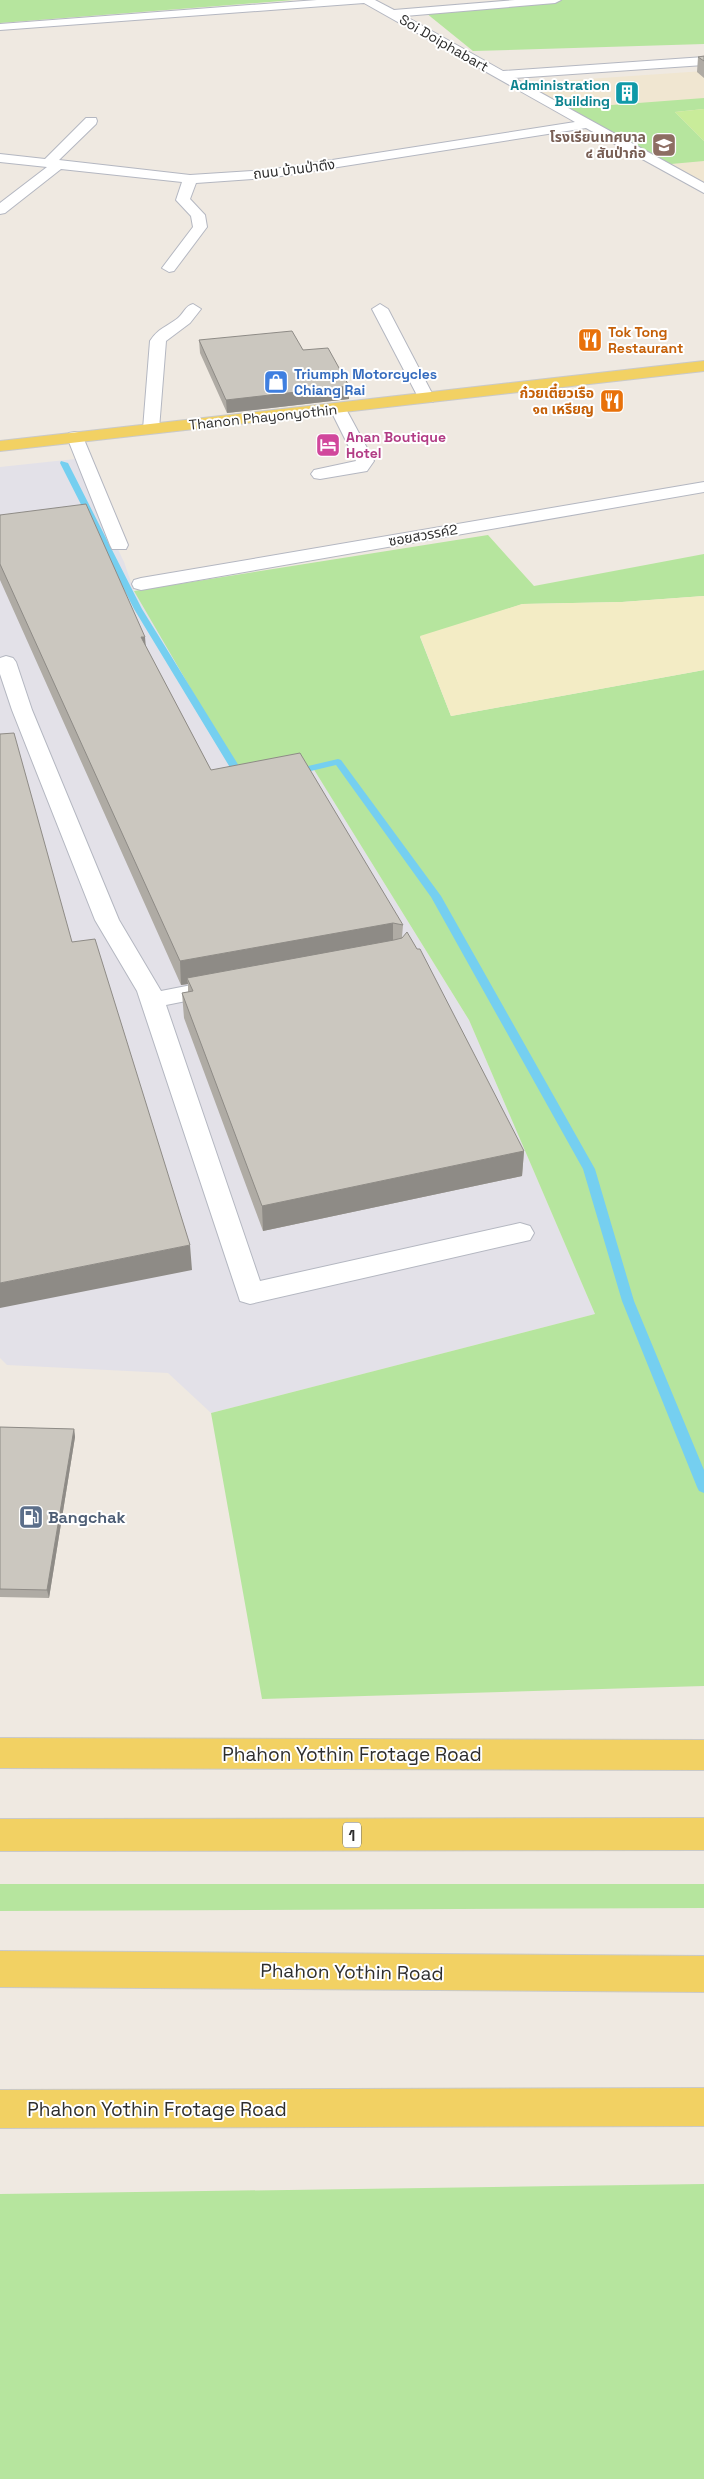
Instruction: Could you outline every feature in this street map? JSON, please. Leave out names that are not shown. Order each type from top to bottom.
[{"type":"main road","name":"Thanon Phayonyothin","points":[[0,446],[427,399],[704,366]]},
{"type":"main road","name":"Phahon Yothin Frotage Road","points":[[0,1753],[704,1755]]},
{"type":"main road","name":"1","points":[[0,1835],[704,1834]]},
{"type":"main road","name":"Phahon Yothin Road","points":[[0,1969],[704,1974]]},
{"type":"main road","name":"Phahon Yothin Frotage Road","points":[[0,2109],[704,2107]]},
{"type":"street","points":[[0,27],[363,0]]},
{"type":"street","name":"Soi Doiphabart","points":[[367,0],[704,189]]},
{"type":"street","points":[[392,14],[555,0]]},
{"type":"street","points":[[499,75],[704,61]]},
{"type":"street","points":[[0,210],[54,164],[91,121]]},
{"type":"street","name":"ถนน บ้านป่าตึง","points":[[0,158],[190,179],[270,178],[586,124]]},
{"type":"street","points":[[169,268],[200,226],[198,215],[183,200],[190,179]]},
{"type":"street","points":[[151,429],[158,341],[161,336],[185,320],[193,309]]},
{"type":"street","points":[[380,309],[427,399]]},
{"type":"street","points":[[320,474],[352,470],[362,467],[365,461],[338,409]]},
{"type":"street","points":[[75,438],[119,545]]},
{"type":"street","name":"ซอยสวรรค์2","points":[[141,584],[704,487]]},
{"type":"street","points":[[6,662],[11,712],[107,920],[150,991],[250,1294],[520,1233]]},
{"type":"street","points":[[152,1000],[239,984]]},
{"type":"shaded area","name":"โรงเรียนเทศบาล ๔ สันป่าก่อ","points":[[704,71],[704,187],[515,84]]},
{"type":"shaded area","points":[[75,459],[124,562],[134,591],[313,768],[469,1020],[595,1314],[211,1413],[168,1373],[7,1365],[0,1358],[0,467]]},
{"type":"green space","points":[[0,0],[294,0],[0,23]]},
{"type":"green space","points":[[553,0],[704,0],[704,44],[473,51],[426,13]]},
{"type":"green space","points":[[704,98],[704,109],[675,112],[704,141],[704,161],[660,165],[559,109]]},
{"type":"green space","points":[[704,109],[704,141],[675,112]]},
{"type":"green space","points":[[488,535],[534,586],[704,554],[704,596],[622,602],[523,604],[420,637],[451,716],[704,670],[704,1686],[262,1699],[211,1413],[595,1314],[469,1020],[313,768],[245,782],[134,591]]},
{"type":"green space","points":[[0,1884],[704,1884],[704,1908],[0,1911]]},
{"type":"green space","points":[[704,2184],[704,2479],[0,2479],[0,2194]]},
{"type":"sand","points":[[704,596],[704,670],[451,716],[420,636],[522,604],[622,602]]},
{"type":"building","name":"Triumph Motorcycles Chiang Rai","points":[[292,331],[303,350],[328,348],[349,386],[226,400],[199,340]]},
{"type":"building","points":[[86,504],[145,637],[141,637],[211,770],[300,753],[403,925],[393,923],[180,961],[0,564],[0,515]]},
{"type":"building","points":[[14,733],[72,942],[95,939],[190,1245],[0,1283],[0,734]]},
{"type":"building","points":[[407,932],[417,949],[420,949],[524,1151],[262,1206],[182,993],[193,991],[187,978],[394,940],[402,938]]},
{"type":"building","name":"Bangchak","points":[[0,1427],[74,1429],[47,1590],[0,1589]]},
{"type":"waterway","points":[[64,463],[138,609],[242,779]]},
{"type":"waterway","points":[[294,772],[338,762],[436,896],[589,1169],[628,1301],[704,1487]]},
{"type":"place","name":"Administration Building","points":[[627,93]]},
{"type":"place","name":"โรงเรียนเทศบาล ๔ สันป่าก่อ","points":[[664,145]]},
{"type":"place","name":"Tok Tong Restaurant","points":[[590,340]]},
{"type":"place","name":"Triumph Motorcycles Chiang Rai","points":[[276,382]]},
{"type":"place","name":"ก๋วยเตี๋ยวเรือ ๑๓ เหรียญ","points":[[612,401]]},
{"type":"place","name":"Anan Boutique Hotel","points":[[328,445]]},
{"type":"place","name":"Bangchak","points":[[31,1517]]}]
